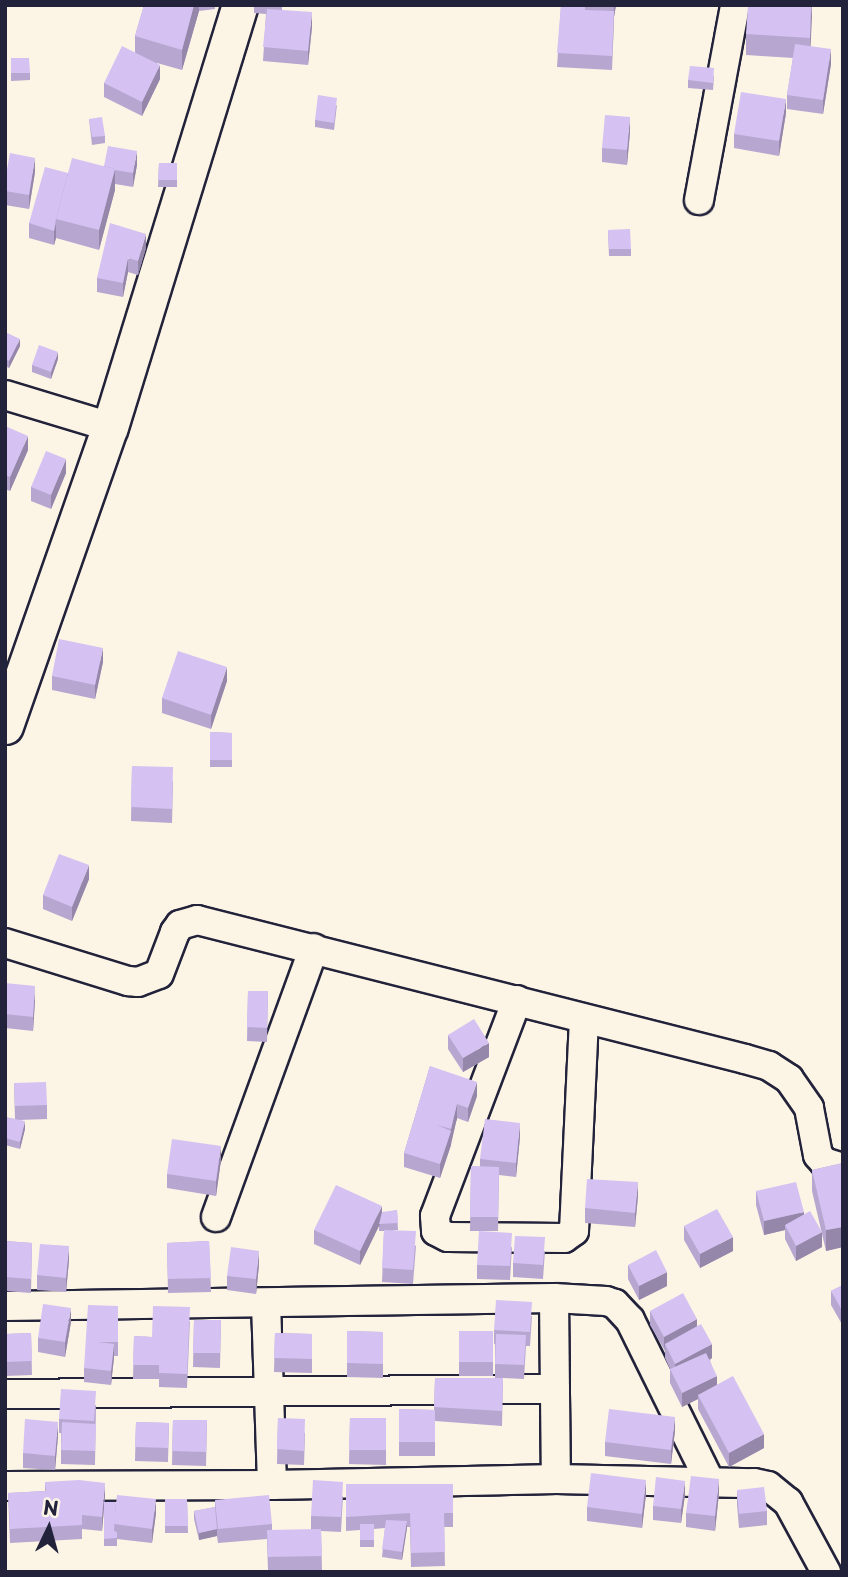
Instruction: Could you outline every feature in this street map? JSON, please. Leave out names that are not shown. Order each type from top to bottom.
[{"type":"street","points":[[5,726],[110,427],[240,5]]},
{"type":"street","points":[[699,201],[735,5]]},
{"type":"street","points":[[5,396],[110,427]]},
{"type":"street","points":[[5,943],[138,982],[159,974],[175,932],[188,921],[207,921],[769,1066],[789,1079],[801,1092],[809,1108],[818,1155],[824,1163],[843,1168]]},
{"type":"street","points":[[216,1217],[314,948]]},
{"type":"street","points":[[517,1000],[435,1216],[436,1231],[448,1237],[564,1238],[574,1231],[584,1019]]},
{"type":"street","points":[[554,1298],[556,1479]]},
{"type":"street","points":[[5,1306],[554,1298],[606,1301],[624,1311],[710,1482]]},
{"type":"street","points":[[267,1303],[272,1485]]},
{"type":"street","points":[[5,1394],[555,1389]]},
{"type":"street","points":[[5,1486],[272,1485],[556,1479],[754,1483],[778,1493],[788,1502],[826,1572]]},
{"type":"building","points":[[144,5],[194,5],[182,50],[135,36]]},
{"type":"building","points":[[561,5],[585,5],[585,10],[614,11],[612,56],[557,53]]},
{"type":"building","points":[[748,5],[811,5],[810,38],[746,34]]},
{"type":"building","points":[[267,9],[312,12],[308,51],[263,47]]},
{"type":"building","points":[[795,44],[831,49],[823,100],[787,95]]},
{"type":"building","points":[[122,46],[160,65],[142,102],[104,83]]},
{"type":"building","points":[[11,58],[29,58],[30,73],[11,73]]},
{"type":"building","points":[[690,66],[714,68],[713,83],[688,80]]},
{"type":"building","points":[[741,92],[786,99],[779,141],[734,134]]},
{"type":"building","points":[[318,95],[337,98],[334,123],[315,120]]},
{"type":"building","points":[[605,115],[630,117],[627,150],[602,148]]},
{"type":"building","points":[[102,117],[105,136],[92,137],[89,119]]},
{"type":"building","points":[[108,146],[137,151],[133,173],[104,166]]},
{"type":"building","points":[[10,153],[35,158],[29,195],[5,191]]},
{"type":"building","points":[[72,158],[115,169],[99,230],[56,219]]},
{"type":"building","points":[[159,163],[177,163],[177,180],[158,180]]},
{"type":"building","points":[[45,167],[68,173],[54,231],[29,223]]},
{"type":"building","points":[[110,223],[146,234],[138,261],[128,258],[123,283],[97,278]]},
{"type":"building","points":[[630,229],[631,249],[609,249],[608,230]]},
{"type":"building","points":[[5,332],[20,339],[9,361],[5,359]]},
{"type":"building","points":[[39,345],[58,352],[51,372],[32,365]]},
{"type":"building","points":[[5,426],[28,436],[10,477],[5,475]]},
{"type":"building","points":[[46,451],[66,459],[51,495],[31,487]]},
{"type":"building","points":[[59,639],[103,648],[95,685],[52,676]]},
{"type":"building","points":[[178,651],[227,667],[211,715],[162,698]]},
{"type":"building","points":[[210,732],[232,733],[232,760],[210,760]]},
{"type":"building","points":[[132,766],[173,767],[172,809],[131,807]]},
{"type":"building","points":[[59,854],[89,865],[72,907],[43,895]]},
{"type":"building","points":[[5,983],[35,986],[33,1017],[5,1014]]},
{"type":"building","points":[[248,991],[268,991],[267,1028],[247,1027]]},
{"type":"building","points":[[474,1019],[489,1043],[463,1058],[448,1035]]},
{"type":"building","points":[[430,1066],[477,1082],[468,1108],[457,1104],[451,1129],[437,1125],[451,1131],[440,1164],[404,1153]]},
{"type":"building","points":[[46,1082],[47,1105],[15,1106],[14,1083]]},
{"type":"building","points":[[5,1117],[25,1121],[20,1142],[5,1138]]},
{"type":"building","points":[[485,1119],[520,1123],[516,1163],[480,1159]]},
{"type":"building","points":[[172,1139],[221,1146],[216,1181],[167,1174]]},
{"type":"building","points":[[843,1163],[843,1227],[826,1230],[812,1170]]},
{"type":"building","points":[[471,1166],[499,1167],[498,1217],[470,1217]]},
{"type":"building","points":[[587,1179],[638,1182],[635,1213],[585,1208]]},
{"type":"building","points":[[796,1182],[804,1212],[764,1221],[756,1191]]},
{"type":"building","points":[[336,1185],[382,1206],[360,1251],[314,1230]]},
{"type":"building","points":[[717,1209],[733,1237],[700,1254],[684,1226]]},
{"type":"building","points":[[397,1210],[398,1223],[379,1224],[382,1212]]},
{"type":"building","points":[[810,1211],[822,1232],[796,1246],[785,1225]]},
{"type":"building","points":[[384,1230],[416,1231],[413,1270],[382,1268]]},
{"type":"building","points":[[479,1231],[512,1233],[510,1266],[477,1265]]},
{"type":"building","points":[[515,1236],[545,1237],[543,1265],[513,1263]]},
{"type":"building","points":[[5,1241],[32,1243],[31,1279],[5,1277]]},
{"type":"building","points":[[209,1241],[211,1278],[168,1279],[167,1243]]},
{"type":"building","points":[[40,1244],[69,1246],[66,1278],[37,1275]]},
{"type":"building","points":[[231,1247],[259,1251],[256,1279],[227,1276]]},
{"type":"building","points":[[656,1250],[667,1272],[639,1286],[628,1265]]},
{"type":"building","points":[[843,1285],[843,1312],[831,1291]]},
{"type":"building","points":[[683,1293],[697,1319],[664,1337],[650,1311]]},
{"type":"building","points":[[496,1300],[532,1302],[530,1332],[494,1330]]},
{"type":"building","points":[[43,1304],[71,1308],[65,1342],[38,1338]]},
{"type":"building","points":[[88,1305],[118,1306],[118,1342],[98,1342],[114,1344],[111,1371],[84,1368]]},
{"type":"building","points":[[153,1306],[190,1307],[187,1374],[159,1373],[159,1365],[133,1365],[134,1336],[152,1337]]},
{"type":"building","points":[[194,1320],[221,1320],[220,1353],[193,1353]]},
{"type":"building","points":[[701,1324],[712,1344],[675,1364],[665,1344]]},
{"type":"building","points":[[347,1331],[383,1332],[383,1364],[347,1363]]},
{"type":"building","points":[[459,1331],[493,1331],[493,1362],[459,1362]]},
{"type":"building","points":[[31,1333],[32,1361],[5,1362],[5,1334]]},
{"type":"building","points":[[275,1333],[312,1334],[312,1359],[274,1358]]},
{"type":"building","points":[[496,1334],[526,1335],[524,1365],[495,1364]]},
{"type":"building","points":[[706,1353],[717,1376],[682,1393],[670,1369]]},
{"type":"building","points":[[733,1376],[764,1434],[729,1453],[698,1395]]},
{"type":"building","points":[[435,1378],[503,1378],[502,1411],[434,1407]]},
{"type":"building","points":[[61,1389],[96,1391],[94,1421],[59,1419]]},
{"type":"building","points":[[399,1409],[435,1410],[435,1442],[399,1442]]},
{"type":"building","points":[[609,1409],[675,1417],[671,1450],[605,1442]]},
{"type":"building","points":[[278,1418],[305,1419],[304,1451],[277,1449]]},
{"type":"building","points":[[350,1418],[386,1418],[386,1450],[349,1450]]},
{"type":"building","points":[[25,1419],[58,1422],[55,1456],[23,1453]]},
{"type":"building","points":[[173,1420],[207,1420],[206,1452],[172,1451]]},
{"type":"building","points":[[62,1422],[96,1424],[95,1451],[61,1450]]},
{"type":"building","points":[[136,1422],[169,1423],[168,1448],[135,1447]]},
{"type":"building","points":[[591,1473],[646,1480],[642,1514],[587,1507]]},
{"type":"building","points":[[691,1476],[719,1479],[715,1516],[686,1513]]},
{"type":"building","points":[[656,1477],[685,1481],[681,1509],[653,1506]]},
{"type":"building","points":[[79,1480],[105,1483],[102,1517],[82,1515],[82,1525],[10,1529],[8,1493],[46,1491],[45,1482]]},
{"type":"building","points":[[313,1480],[343,1482],[341,1517],[311,1516]]},
{"type":"building","points":[[346,1484],[453,1484],[453,1513],[444,1513],[445,1552],[411,1553],[410,1513],[346,1517]]},
{"type":"building","points":[[764,1487],[767,1511],[739,1514],[737,1490]]},
{"type":"building","points":[[117,1495],[156,1499],[152,1529],[114,1524]]},
{"type":"building","points":[[269,1495],[272,1524],[218,1529],[215,1500]]},
{"type":"building","points":[[165,1499],[187,1499],[188,1526],[165,1526]]},
{"type":"building","points":[[104,1502],[116,1502],[114,1531],[117,1532],[117,1538],[104,1539]]},
{"type":"building","points":[[215,1507],[217,1529],[199,1533],[194,1511]]},
{"type":"building","points":[[386,1520],[407,1521],[402,1552],[382,1549]]},
{"type":"building","points":[[360,1524],[374,1524],[374,1540],[360,1540]]},
{"type":"building","points":[[321,1529],[322,1556],[268,1557],[267,1530]]}]
